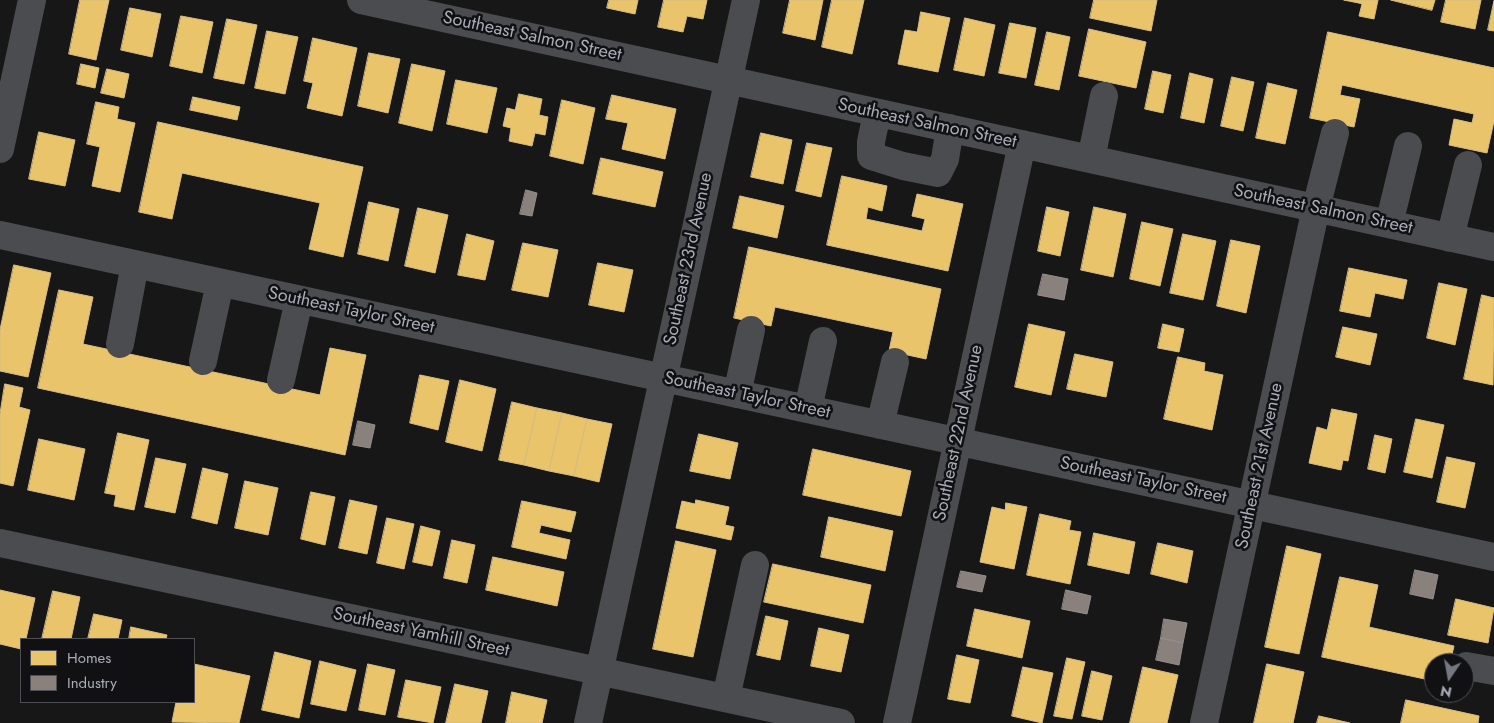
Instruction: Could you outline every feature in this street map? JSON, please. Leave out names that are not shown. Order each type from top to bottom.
[{"type":"street","points":[[0,149],[32,0]]},
{"type":"street","name":"Southeast Salmon Street","points":[[361,0],[1494,247]]},
{"type":"street","name":"Southeast 23rd Avenue","points":[[588,723],[746,0]]},
{"type":"street","points":[[1091,159],[1104,96]]},
{"type":"street","points":[[877,113],[871,142],[871,156],[903,166],[938,172],[945,158],[950,128]]},
{"type":"street","name":"Southeast 21st Avenue","points":[[1204,723],[1316,208],[1335,133]]},
{"type":"street","name":"Southeast 22nd Avenue","points":[[897,723],[1022,144]]},
{"type":"street","points":[[1389,224],[1408,146]]},
{"type":"street","points":[[1450,238],[1468,165]]},
{"type":"street","name":"Southeast Taylor Street","points":[[0,235],[1494,556]]},
{"type":"street","points":[[120,344],[135,264]]},
{"type":"street","points":[[204,361],[220,283]]},
{"type":"street","points":[[281,380],[299,300]]},
{"type":"street","points":[[738,394],[751,330]]},
{"type":"street","points":[[808,409],[823,341]]},
{"type":"street","points":[[880,425],[895,362]]},
{"type":"street","name":"Southeast Yamhill Street","points":[[0,543],[841,723]]},
{"type":"street","points":[[726,698],[755,566]]},
{"type":"street","points":[[1474,667],[1494,671]]},
{"type":"building: Homes","points":[[80,0],[109,0],[96,60],[69,54]]},
{"type":"building: Homes","points":[[609,0],[638,0],[635,14],[607,8]]},
{"type":"building: Homes","points":[[664,0],[707,0],[703,19],[687,16],[683,32],[658,27]]},
{"type":"building: Homes","points":[[790,0],[823,0],[815,40],[783,33]]},
{"type":"building: Homes","points":[[832,0],[864,0],[852,54],[822,47]]},
{"type":"building: Homes","points":[[1094,0],[1157,0],[1151,31],[1090,18]]},
{"type":"building: Homes","points":[[1344,0],[1378,0],[1374,19],[1359,16],[1362,4]]},
{"type":"building: Homes","points":[[1391,0],[1435,0],[1432,10]]},
{"type":"building: Homes","points":[[1446,0],[1481,0],[1475,29],[1441,22]]},
{"type":"building: Homes","points":[[1494,1],[1494,31],[1488,30]]},
{"type":"building: Homes","points":[[130,8],[161,14],[152,57],[121,50]]},
{"type":"building: Homes","points":[[921,12],[950,18],[938,72],[898,64],[905,30],[917,32]]},
{"type":"building: Homes","points":[[181,16],[213,22],[202,73],[170,66]]},
{"type":"building: Homes","points":[[965,18],[995,25],[984,76],[954,70]]},
{"type":"building: Homes","points":[[227,19],[257,25],[244,84],[214,78]]},
{"type":"building: Homes","points":[[1010,23],[1036,28],[1026,78],[999,73]]},
{"type":"building: Homes","points":[[1089,29],[1146,42],[1136,88],[1079,76]]},
{"type":"building: Homes","points":[[267,31],[298,37],[285,94],[255,88]]},
{"type":"building: Homes","points":[[1047,32],[1070,37],[1059,90],[1035,85]]},
{"type":"building: Homes","points":[[1328,32],[1494,68],[1494,121],[1487,153],[1449,145],[1454,119],[1472,123],[1474,114],[1342,85],[1340,95],[1360,99],[1354,127],[1310,118]]},
{"type":"building: Homes","points":[[313,38],[357,48],[342,116],[307,108],[313,83],[304,81]]},
{"type":"building: Homes","points":[[369,53],[400,59],[388,113],[358,106]]},
{"type":"building: Homes","points":[[81,64],[99,68],[95,88],[77,84]]},
{"type":"building: Homes","points":[[412,64],[445,71],[432,131],[399,123]]},
{"type":"building: Homes","points":[[107,69],[129,74],[124,98],[101,93]]},
{"type":"building: Homes","points":[[1153,71],[1171,75],[1163,113],[1145,109]]},
{"type":"building: Homes","points":[[1190,73],[1213,79],[1204,123],[1181,118]]},
{"type":"building: Homes","points":[[1232,77],[1254,82],[1243,131],[1221,126]]},
{"type":"building: Homes","points":[[456,80],[497,88],[487,133],[447,124]]},
{"type":"building: Homes","points":[[1268,83],[1297,90],[1285,144],[1256,138]]},
{"type":"building: Homes","points":[[519,94],[542,99],[539,115],[548,117],[545,135],[535,133],[532,146],[509,141],[511,128],[503,126],[507,108],[515,110]]},
{"type":"building: Homes","points":[[612,95],[676,109],[665,159],[622,149],[628,123],[606,119]]},
{"type":"building: Homes","points":[[193,97],[240,107],[237,120],[190,110]]},
{"type":"building: Homes","points":[[562,100],[595,108],[583,164],[550,156]]},
{"type":"building: Homes","points":[[96,102],[119,107],[117,119],[135,123],[120,192],[92,186],[100,147],[87,144]]},
{"type":"building: Homes","points":[[158,122],[363,167],[343,257],[309,249],[320,203],[182,173],[172,219],[139,212]]},
{"type":"building: Homes","points":[[39,132],[75,140],[65,186],[29,179]]},
{"type":"building: Homes","points":[[761,133],[792,140],[783,184],[751,177]]},
{"type":"building: Homes","points":[[807,143],[832,148],[821,197],[796,191]]},
{"type":"building: Homes","points":[[601,158],[663,172],[655,207],[593,194]]},
{"type":"building: Homes","points":[[842,176],[887,186],[882,211],[868,207],[866,219],[922,231],[925,219],[912,216],[917,194],[963,204],[948,271],[827,245]]},
{"type":"building: Homes","points":[[740,196],[784,206],[777,238],[733,228]]},
{"type":"building: Homes","points":[[369,202],[399,209],[388,261],[358,254]]},
{"type":"building: Homes","points":[[1047,207],[1069,212],[1060,256],[1038,251]]},
{"type":"building: Homes","points":[[1094,207],[1126,214],[1113,277],[1081,270]]},
{"type":"building: Homes","points":[[418,208],[448,215],[435,273],[405,266]]},
{"type":"building: Homes","points":[[1142,222],[1173,229],[1160,286],[1130,279]]},
{"type":"building: Homes","points":[[467,234],[494,241],[485,280],[458,275]]},
{"type":"building: Homes","points":[[1183,234],[1216,241],[1203,300],[1170,293]]},
{"type":"building: Homes","points":[[1231,240],[1260,246],[1246,313],[1217,306]]},
{"type":"building: Homes","points":[[523,243],[558,250],[548,297],[512,290]]},
{"type":"building: Homes","points":[[749,247],[941,289],[926,359],[889,351],[893,332],[775,307],[771,326],[734,318]]},
{"type":"building: Homes","points":[[598,263],[633,270],[624,312],[589,305]]},
{"type":"building: Homes","points":[[14,265],[51,273],[28,377],[0,371],[0,330]]},
{"type":"building: Homes","points":[[1349,268],[1407,280],[1403,299],[1375,293],[1370,317],[1340,311]]},
{"type":"building: Homes","points":[[1439,283],[1467,289],[1455,345],[1427,338]]},
{"type":"building: Homes","points":[[59,290],[93,297],[83,344],[320,395],[330,348],[366,355],[345,455],[38,388]]},
{"type":"building: Homes","points":[[1482,295],[1494,298],[1493,385],[1464,379]]},
{"type":"building: Homes","points":[[1029,324],[1065,332],[1051,395],[1015,387]]},
{"type":"building: Homes","points":[[1163,324],[1184,329],[1179,352],[1158,348]]},
{"type":"building: Homes","points":[[1343,327],[1377,334],[1370,365],[1336,357]]},
{"type":"building: Homes","points":[[1075,354],[1113,362],[1106,397],[1067,389]]},
{"type":"building: Homes","points":[[1178,357],[1205,363],[1204,371],[1223,375],[1212,430],[1164,419]]},
{"type":"building: Homes","points":[[420,375],[449,381],[438,430],[410,423]]},
{"type":"building: Homes","points":[[460,380],[496,389],[482,451],[446,442]]},
{"type":"building: Homes","points":[[5,384],[23,388],[19,407],[30,410],[13,486],[0,483],[0,414]]},
{"type":"building: Homes","points":[[512,402],[537,408],[524,465],[499,460]]},
{"type":"building: Homes","points":[[537,408],[562,413],[549,471],[524,465]]},
{"type":"building: Homes","points":[[1332,409],[1357,414],[1348,461],[1343,460],[1341,470],[1309,463],[1317,427],[1327,430]]},
{"type":"building: Homes","points":[[562,413],[587,419],[574,476],[549,471]]},
{"type":"building: Homes","points":[[587,419],[612,424],[599,482],[574,476]]},
{"type":"building: Homes","points":[[1416,419],[1444,425],[1432,478],[1404,472]]},
{"type":"building: Homes","points":[[118,433],[149,440],[134,510],[114,506],[116,495],[105,493]]},
{"type":"building: Homes","points":[[699,434],[738,443],[730,479],[690,471]]},
{"type":"building: Homes","points":[[1375,435],[1392,439],[1385,473],[1368,469]]},
{"type":"building: Homes","points":[[39,439],[85,449],[74,500],[28,490]]},
{"type":"building: Homes","points":[[813,449],[911,471],[901,516],[803,495]]},
{"type":"building: Homes","points":[[1447,457],[1475,463],[1465,508],[1437,502]]},
{"type":"building: Homes","points":[[156,458],[186,464],[175,513],[145,507]]},
{"type":"building: Homes","points":[[203,468],[228,474],[217,524],[192,518]]},
{"type":"building: Homes","points":[[245,481],[278,488],[268,535],[235,528]]},
{"type":"building: Homes","points":[[311,492],[335,497],[325,545],[301,539]]},
{"type":"building: Homes","points":[[350,500],[377,506],[367,554],[339,548]]},
{"type":"building: Homes","points":[[696,500],[729,507],[725,525],[734,527],[731,540],[676,528],[682,501],[695,504]]},
{"type":"building: Homes","points":[[522,501],[576,512],[571,532],[541,525],[539,533],[570,540],[566,559],[512,547]]},
{"type":"building: Homes","points":[[1006,503],[1027,507],[1014,569],[980,562],[992,507],[1005,510]]},
{"type":"building: Homes","points":[[1040,514],[1071,521],[1069,530],[1081,532],[1070,584],[1027,575]]},
{"type":"building: Homes","points":[[829,517],[893,531],[885,571],[821,557]]},
{"type":"building: Homes","points":[[387,518],[414,524],[404,569],[377,563]]},
{"type":"building: Homes","points":[[421,526],[440,531],[432,566],[413,562]]},
{"type":"building: Homes","points":[[1094,533],[1135,542],[1129,574],[1088,565]]},
{"type":"building: Homes","points":[[452,540],[475,545],[467,583],[444,578]]},
{"type":"building: Homes","points":[[676,541],[716,550],[693,657],[653,649]]},
{"type":"building: Homes","points":[[1158,543],[1193,551],[1187,583],[1151,574]]},
{"type":"building: Homes","points":[[1287,546],[1321,554],[1299,654],[1265,647]]},
{"type":"building: Homes","points":[[493,557],[564,572],[557,606],[486,590]]},
{"type":"building: Homes","points":[[773,564],[871,585],[863,623],[764,602]]},
{"type":"building: Homes","points":[[1340,577],[1378,585],[1369,627],[1454,646],[1452,653],[1424,653],[1424,679],[1322,657]]},
{"type":"building: Homes","points":[[0,590],[35,598],[26,638],[20,638],[20,649],[0,644]]},
{"type":"building: Homes","points":[[53,591],[80,597],[71,638],[42,638]]},
{"type":"building: Homes","points":[[1456,599],[1494,608],[1488,643],[1448,635]]},
{"type":"building: Homes","points":[[975,609],[1030,621],[1022,658],[967,646]]},
{"type":"building: Homes","points":[[94,614],[122,620],[118,638],[88,638]]},
{"type":"building: Homes","points":[[766,616],[788,621],[780,660],[757,655]]},
{"type":"building: Homes","points":[[131,627],[167,635],[166,638],[129,638]]},
{"type":"building: Homes","points":[[819,628],[849,635],[841,672],[811,666]]},
{"type":"building: Homes","points":[[275,652],[311,661],[299,718],[262,710]]},
{"type":"building: Homes","points":[[957,655],[979,660],[970,703],[948,699]]},
{"type":"building: Homes","points":[[1067,658],[1085,662],[1072,719],[1054,716]]},
{"type":"building: Homes","points":[[320,661],[356,670],[346,711],[311,704]]},
{"type":"building: Homes","points":[[195,664],[250,676],[239,723],[172,722],[176,703],[195,703]]},
{"type":"building: Homes","points":[[368,664],[395,670],[385,715],[359,710]]},
{"type":"building: Homes","points":[[1267,664],[1304,672],[1293,723],[1254,723]]},
{"type":"building: Homes","points":[[1023,667],[1053,673],[1042,723],[1012,716]]},
{"type":"building: Homes","points":[[1143,667],[1178,675],[1167,723],[1130,723]]},
{"type":"building: Homes","points":[[1092,671],[1112,676],[1102,720],[1082,716]]},
{"type":"building: Homes","points":[[406,680],[441,687],[433,723],[398,717]]},
{"type":"building: Homes","points":[[455,684],[488,691],[481,723],[446,723]]},
{"type":"building: Homes","points":[[512,692],[547,700],[542,723],[506,723]]},
{"type":"building: Homes","points":[[1406,700],[1479,716],[1478,723],[1401,723]]},
{"type":"building: Homes","points":[[1319,716],[1350,723],[1317,723]]},
{"type":"building: Industry","points":[[526,190],[537,193],[532,216],[520,214]]},
{"type":"building: Industry","points":[[1043,274],[1068,279],[1064,300],[1038,295]]},
{"type":"building: Industry","points":[[358,421],[375,425],[370,448],[353,445]]},
{"type":"building: Industry","points":[[1415,570],[1438,575],[1433,599],[1410,594]]},
{"type":"building: Industry","points":[[961,571],[986,576],[982,592],[957,587]]},
{"type":"building: Industry","points":[[1066,590],[1091,596],[1087,614],[1062,609]]},
{"type":"building: Industry","points":[[1164,619],[1187,623],[1183,643],[1161,638]]},
{"type":"building: Industry","points":[[1161,638],[1183,643],[1179,665],[1156,660]]}]
